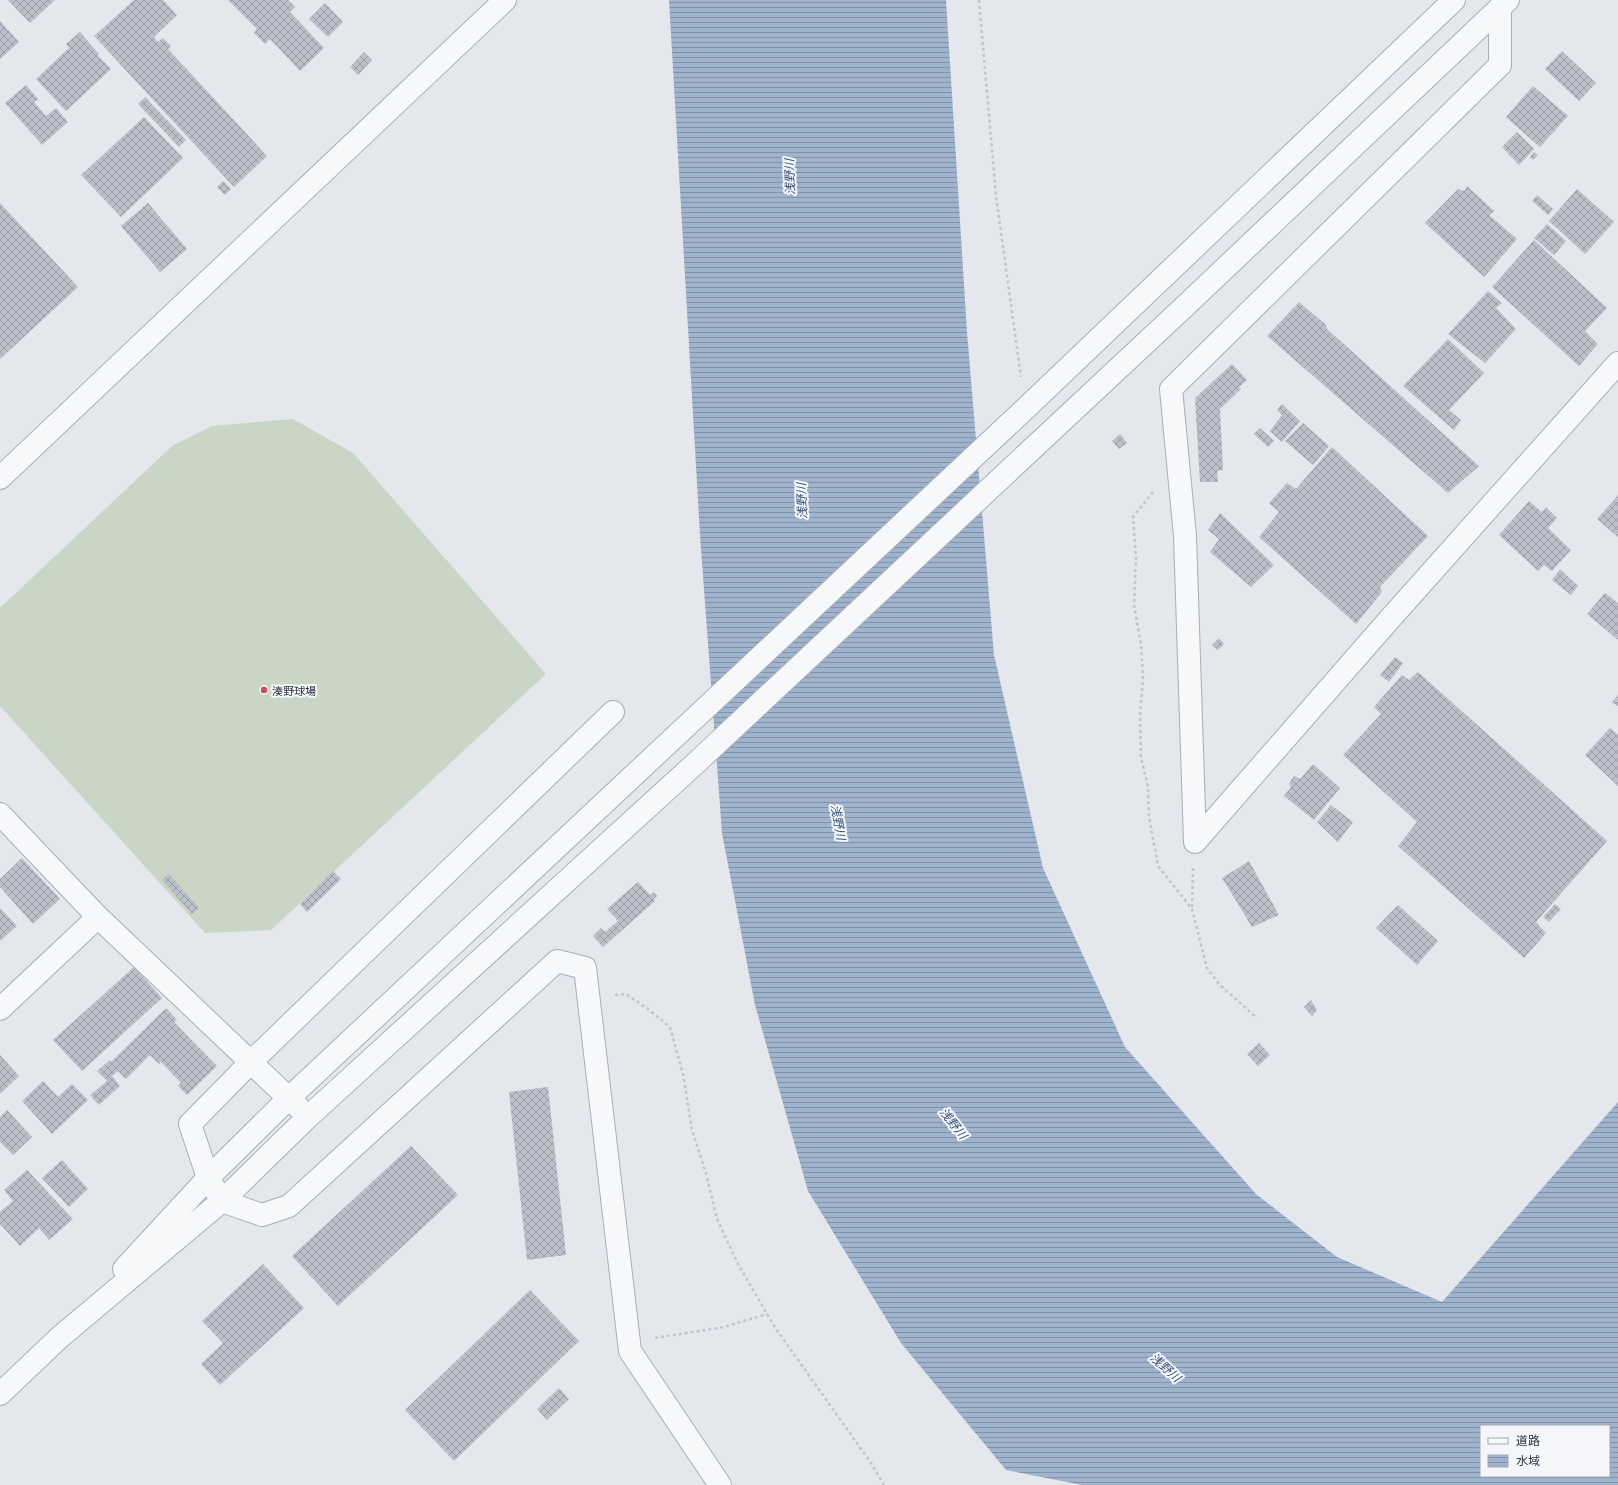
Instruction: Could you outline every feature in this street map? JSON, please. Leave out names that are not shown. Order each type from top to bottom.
[{"type":"street","points":[[0,478],[505,0]]},
{"type":"street","points":[[60,1337],[208,1178],[289,1098],[1006,427],[1454,0]]},
{"type":"street","points":[[0,1394],[60,1337],[222,1201],[308,1117],[697,762],[1016,465],[1504,4]]},
{"type":"street","points":[[1195,842],[1185,536],[1171,389],[1500,65],[1504,4]]},
{"type":"street","points":[[1195,842],[1388,621],[1618,363]]},
{"type":"street","points":[[613,712],[251,1062],[190,1124],[208,1178],[222,1201],[262,1215],[289,1206],[556,961],[585,968],[630,1351],[720,1485]]},
{"type":"street","points":[[0,814],[98,917],[308,1117]]},
{"type":"street","points":[[0,1009],[98,917]]},
{"type":"path","points":[[979,0],[996,196],[1025,409]]},
{"type":"path","points":[[1180,483],[1153,492],[1133,517],[1136,558],[1134,606],[1141,645],[1143,679],[1140,717],[1141,756],[1148,787],[1149,818],[1158,866],[1192,908]]},
{"type":"path","points":[[1195,842],[1192,908],[1207,968],[1220,985],[1257,1018]]},
{"type":"path","points":[[588,997],[626,994],[648,1009],[670,1027],[683,1074],[692,1130],[706,1173],[717,1219],[738,1264],[774,1326],[871,1463],[884,1485]]},
{"type":"path","points":[[629,1341],[724,1327],[767,1314]]},
{"type":"green space","name":"湊野球場","points":[[293,419],[353,453],[546,674],[271,930],[205,933],[0,706],[0,608],[172,446],[212,426]]},
{"type":"water","name":"浅野川","points":[[669,0],[946,0],[967,332],[994,655],[1043,868],[1125,1047],[1256,1194],[1337,1257],[1442,1302],[1618,1102],[1618,1485],[1082,1485],[1006,1470],[901,1343],[808,1191],[755,1005],[722,833],[700,535]]},
{"type":"building","points":[[8,0],[55,0],[30,23]]},
{"type":"building","points":[[134,0],[163,0],[177,15],[154,37],[158,42],[163,38],[171,46],[168,49],[267,156],[234,187],[94,36]]},
{"type":"building","points":[[228,0],[288,0],[295,7],[290,12],[324,48],[300,71],[270,39],[265,44],[254,33],[257,29]]},
{"type":"building","points":[[325,3],[343,22],[328,37],[309,19]]},
{"type":"building","points":[[0,21],[19,42],[0,59]]},
{"type":"building","points":[[80,32],[99,54],[97,55],[111,69],[66,111],[36,79],[69,48],[66,44]]},
{"type":"building","points":[[1562,51],[1596,83],[1579,101],[1545,69]]},
{"type":"building","points":[[364,52],[372,60],[358,75],[350,67]]},
{"type":"building","points":[[26,85],[38,99],[34,102],[46,116],[56,108],[68,122],[42,145],[5,103]]},
{"type":"building","points":[[1533,86],[1568,116],[1540,147],[1506,117]]},
{"type":"building","points":[[145,97],[186,140],[179,147],[138,104]]},
{"type":"building","points":[[144,117],[183,158],[121,217],[81,175]]},
{"type":"building","points":[[1517,132],[1534,149],[1519,165],[1502,147]]},
{"type":"building","points":[[1534,152],[1538,155],[1533,160],[1530,157]]},
{"type":"building","points":[[223,181],[231,189],[225,195],[217,187]]},
{"type":"building","points":[[1467,186],[1494,211],[1489,215],[1517,239],[1484,277],[1425,223],[1458,189],[1464,191]]},
{"type":"building","points":[[1577,189],[1614,222],[1585,254],[1549,221]]},
{"type":"building","points":[[1537,195],[1553,209],[1548,215],[1532,201]]},
{"type":"building","points":[[0,203],[78,287],[0,359]]},
{"type":"building","points":[[148,203],[187,249],[160,272],[121,226]]},
{"type":"building","points":[[1547,224],[1566,241],[1554,255],[1534,238]]},
{"type":"building","points":[[1534,240],[1607,308],[1585,331],[1598,344],[1579,366],[1492,287]]},
{"type":"building","points":[[1488,291],[1502,303],[1496,308],[1516,329],[1485,363],[1448,334]]},
{"type":"building","points":[[1299,302],[1479,466],[1448,493],[1267,336]]},
{"type":"building","points":[[1448,339],[1484,373],[1449,410],[1461,420],[1454,430],[1403,386]]},
{"type":"building","points":[[1232,364],[1247,380],[1239,387],[1241,389],[1220,409],[1223,470],[1217,471],[1218,482],[1200,482],[1195,398]]},
{"type":"building","points":[[1282,404],[1300,421],[1282,442],[1270,431],[1282,415],[1277,410]]},
{"type":"building","points":[[1303,423],[1329,446],[1313,465],[1285,441]]},
{"type":"building","points":[[1260,428],[1274,441],[1268,447],[1254,434]]},
{"type":"building","points":[[1120,434],[1127,443],[1119,449],[1112,441]]},
{"type":"building","points":[[1332,447],[1428,536],[1380,587],[1382,592],[1356,624],[1259,537],[1279,512],[1269,503],[1287,483],[1296,489]]},
{"type":"building","points":[[1618,495],[1618,537],[1597,519]]},
{"type":"building","points":[[1529,501],[1542,512],[1546,507],[1557,518],[1548,528],[1571,550],[1552,571],[1544,565],[1538,571],[1499,535]]},
{"type":"building","points":[[1220,513],[1274,565],[1251,587],[1210,552],[1219,539],[1208,530]]},
{"type":"building","points":[[1560,569],[1578,586],[1571,595],[1552,580]]},
{"type":"building","points":[[1605,593],[1618,603],[1618,640],[1587,614]]},
{"type":"building","points":[[1219,638],[1224,644],[1218,650],[1212,645]]},
{"type":"building","points":[[1395,657],[1403,663],[1389,682],[1380,675]]},
{"type":"building","points":[[1418,672],[1607,841],[1536,922],[1546,933],[1524,958],[1398,846],[1417,822],[1343,755],[1381,714],[1374,707],[1402,675],[1409,680]]},
{"type":"building","points":[[1618,695],[1618,706],[1612,702]]},
{"type":"building","points":[[1610,728],[1618,735],[1618,786],[1585,755]]},
{"type":"building","points":[[1313,764],[1340,788],[1314,820],[1284,796],[1291,787],[1289,784],[1294,776],[1300,779]]},
{"type":"building","points":[[1331,805],[1353,822],[1338,842],[1317,822]]},
{"type":"building","points":[[22,858],[60,899],[33,924],[0,887],[0,879]]},
{"type":"building","points":[[1249,861],[1279,915],[1252,927],[1222,878]]},
{"type":"building","points":[[333,871],[341,879],[307,912],[300,904]]},
{"type":"building","points":[[169,874],[199,908],[192,914],[162,880]]},
{"type":"building","points":[[638,882],[650,895],[654,892],[657,896],[654,899],[655,901],[603,947],[593,936],[601,928],[605,932],[618,921],[607,909]]},
{"type":"building","points":[[1555,904],[1561,909],[1549,922],[1543,917]]},
{"type":"building","points":[[1398,905],[1438,941],[1417,965],[1376,928]]},
{"type":"building","points":[[0,908],[17,926],[0,941]]},
{"type":"building","points":[[134,967],[162,998],[82,1071],[53,1040]]},
{"type":"building","points":[[1311,1000],[1317,1010],[1312,1016],[1304,1007]]},
{"type":"building","points":[[166,1008],[177,1020],[174,1022],[217,1066],[187,1095],[178,1086],[181,1083],[161,1062],[159,1064],[150,1055],[126,1079],[118,1071],[112,1076],[120,1086],[99,1105],[90,1095],[107,1081],[97,1071],[110,1060],[111,1062]]},
{"type":"building","points":[[1259,1043],[1270,1055],[1258,1066],[1247,1054]]},
{"type":"building","points":[[0,1055],[19,1076],[0,1094]]},
{"type":"building","points":[[43,1081],[58,1097],[72,1084],[88,1100],[52,1134],[22,1101]]},
{"type":"building","points":[[548,1087],[566,1255],[527,1260],[509,1092]]},
{"type":"building","points":[[7,1110],[32,1137],[13,1155],[0,1142],[0,1117]]},
{"type":"building","points":[[411,1146],[458,1195],[338,1306],[292,1256]]},
{"type":"building","points":[[62,1160],[88,1189],[69,1207],[42,1178]]},
{"type":"building","points":[[27,1170],[73,1219],[49,1240],[39,1228],[20,1246],[0,1224],[0,1212],[13,1201],[4,1190]]},
{"type":"building","points":[[263,1264],[304,1308],[220,1385],[201,1364],[223,1343],[202,1321]]},
{"type":"building","points":[[530,1290],[579,1341],[454,1461],[405,1410]]},
{"type":"building","points":[[559,1388],[569,1399],[547,1420],[537,1409]]},
{"type":"place","name":"湊野球場","points":[[264,690]]}]
